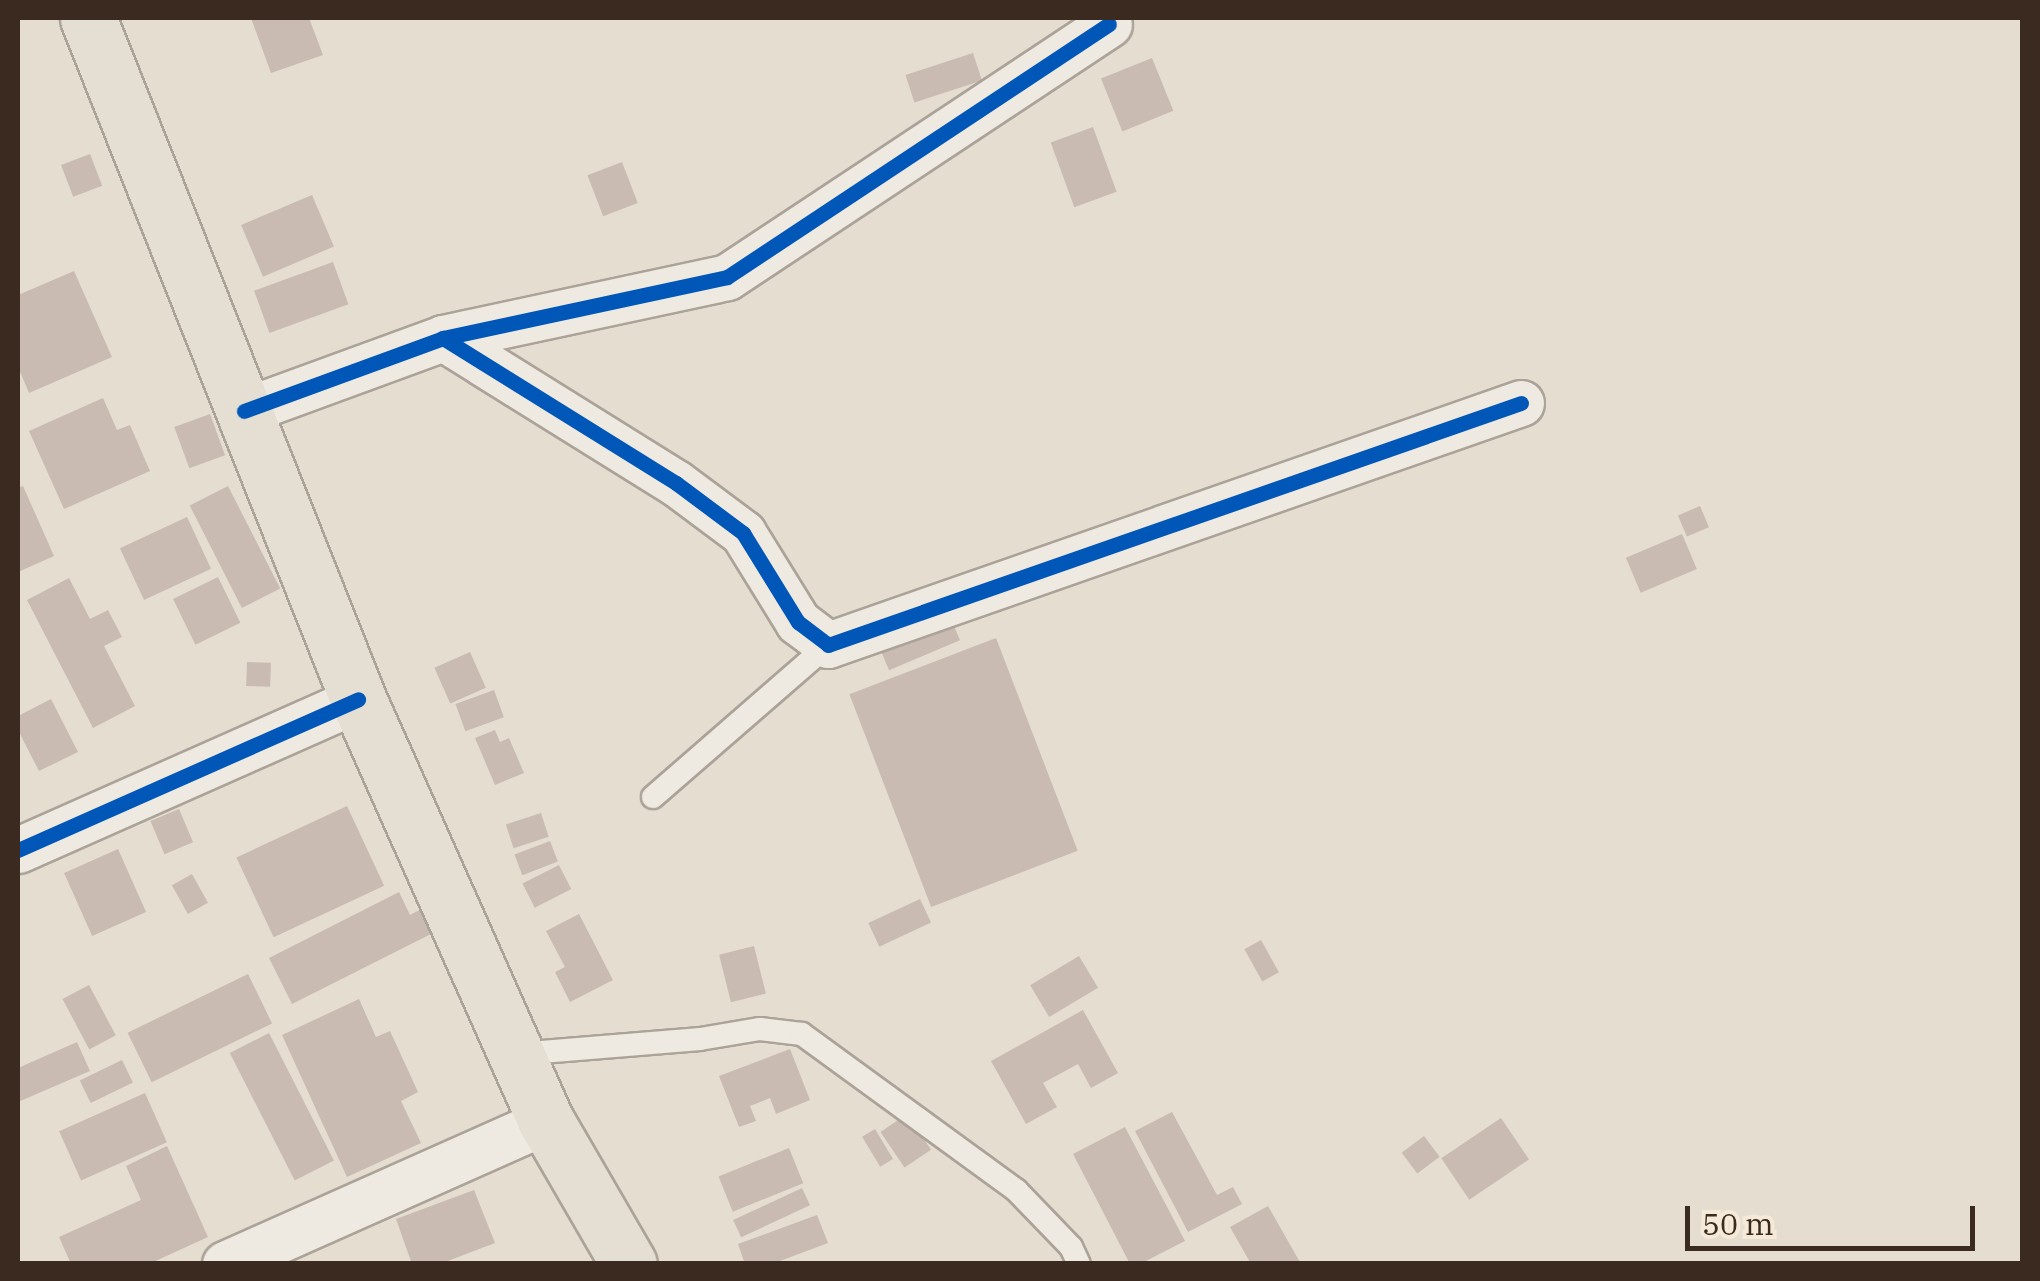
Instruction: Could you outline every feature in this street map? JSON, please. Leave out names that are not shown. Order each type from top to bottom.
[{"type":"main road","points":[[88,18],[358,699],[546,1121],[630,1264]]},
{"type":"street","points":[[244,411],[443,338],[727,277],[1109,24]]},
{"type":"street","points":[[443,338],[676,483],[743,533],[798,622],[828,644],[1521,403]]},
{"type":"street","points":[[18,850],[358,699]]},
{"type":"street","points":[[225,1264],[546,1121]]},
{"type":"lane","points":[[653,797],[828,644]]},
{"type":"lane","points":[[517,1054],[700,1039],[760,1029],[802,1034],[1016,1190],[1071,1247],[1080,1264]]},
{"type":"building","points":[[251,18],[309,18],[323,55],[271,73]]},
{"type":"building","points":[[973,53],[982,81],[914,103],[905,75]]},
{"type":"building","points":[[1152,58],[1173,111],[1122,131],[1101,79]]},
{"type":"building","points":[[1093,127],[1117,192],[1074,207],[1051,142]]},
{"type":"building","points":[[90,154],[102,186],[73,197],[61,165]]},
{"type":"building","points":[[622,162],[638,203],[603,216],[587,175]]},
{"type":"building","points":[[312,195],[334,247],[263,277],[241,225]]},
{"type":"building","points":[[333,262],[348,304],[269,333],[254,291]]},
{"type":"building","points":[[74,271],[112,357],[29,393],[18,367],[18,295]]},
{"type":"building","points":[[103,398],[117,430],[130,425],[150,471],[64,509],[29,431]]},
{"type":"building","points":[[210,414],[225,455],[189,468],[174,427]]},
{"type":"building","points":[[23,486],[54,556],[18,572],[18,488]]},
{"type":"building","points":[[228,486],[280,588],[242,608],[190,506]]},
{"type":"building","points":[[1700,506],[1709,527],[1687,537],[1678,515]]},
{"type":"building","points":[[187,517],[211,569],[144,600],[120,548]]},
{"type":"building","points":[[1682,534],[1697,569],[1641,593],[1626,558]]},
{"type":"building","points":[[218,577],[240,623],[195,645],[173,599]]},
{"type":"building","points":[[69,578],[90,619],[108,610],[122,637],[104,646],[135,706],[93,728],[27,600]]},
{"type":"building","points":[[951,619],[960,640],[889,670],[880,649]]},
{"type":"building","points":[[996,638],[1078,851],[931,907],[849,694]]},
{"type":"building","points":[[470,652],[486,688],[450,703],[434,668]]},
{"type":"building","points":[[247,662],[271,663],[270,687],[246,686]]},
{"type":"building","points":[[494,690],[504,717],[465,731],[455,704]]},
{"type":"building","points":[[51,699],[78,752],[39,771],[18,730],[18,716]]},
{"type":"building","points":[[495,730],[500,742],[509,738],[524,773],[495,785],[475,738]]},
{"type":"building","points":[[347,806],[384,886],[274,937],[236,858]]},
{"type":"building","points":[[179,809],[193,842],[165,854],[150,821]]},
{"type":"building","points":[[541,813],[549,837],[514,848],[506,824]]},
{"type":"building","points":[[550,841],[558,862],[522,875],[515,855]]},
{"type":"building","points":[[118,849],[146,912],[92,936],[64,873]]},
{"type":"building","points":[[559,865],[571,889],[535,908],[522,884]]},
{"type":"building","points":[[192,874],[208,903],[188,914],[172,885]]},
{"type":"building","points":[[399,892],[410,915],[423,908],[435,932],[292,1004],[269,958]]},
{"type":"building","points":[[920,899],[931,923],[879,947],[868,923]]},
{"type":"building","points":[[579,914],[613,980],[570,1002],[555,972],[565,967],[546,931]]},
{"type":"building","points":[[1261,940],[1279,972],[1262,982],[1244,949]]},
{"type":"building","points":[[754,946],[766,994],[731,1002],[719,955]]},
{"type":"building","points":[[1079,956],[1098,988],[1049,1017],[1030,985]]},
{"type":"building","points":[[248,974],[272,1023],[152,1082],[128,1033]]},
{"type":"building","points":[[89,985],[116,1035],[89,1049],[63,999]]},
{"type":"building","points":[[359,999],[376,1037],[390,1031],[418,1092],[401,1101],[421,1143],[347,1177],[282,1035]]},
{"type":"building","points":[[1083,1010],[1118,1073],[1091,1088],[1078,1064],[1043,1083],[1057,1107],[1026,1124],[991,1061]]},
{"type":"building","points":[[269,1033],[334,1160],[295,1180],[230,1053]]},
{"type":"building","points":[[77,1042],[90,1071],[18,1102],[18,1068]]},
{"type":"building","points":[[790,1049],[810,1100],[776,1114],[770,1098],[750,1106],[756,1121],[739,1127],[719,1076]]},
{"type":"building","points":[[122,1060],[133,1082],[91,1103],[80,1081]]},
{"type":"building","points":[[145,1093],[167,1142],[81,1181],[59,1131]]},
{"type":"building","points":[[1172,1112],[1217,1195],[1233,1187],[1242,1204],[1188,1232],[1135,1131]]},
{"type":"building","points":[[907,1114],[931,1150],[905,1168],[880,1132]]},
{"type":"building","points":[[1501,1118],[1529,1159],[1469,1200],[1441,1158]]},
{"type":"building","points":[[1125,1127],[1185,1241],[1140,1264],[1130,1264],[1073,1154]]},
{"type":"building","points":[[875,1129],[893,1159],[880,1167],[862,1137]]},
{"type":"building","points":[[1424,1136],[1440,1157],[1417,1174],[1402,1153]]},
{"type":"building","points":[[167,1146],[208,1237],[149,1264],[71,1264],[59,1237],[141,1200],[126,1166]]},
{"type":"building","points":[[789,1148],[803,1183],[733,1212],[719,1176]]},
{"type":"building","points":[[802,1188],[810,1205],[741,1237],[733,1220]]},
{"type":"building","points":[[474,1190],[495,1243],[440,1264],[412,1264],[396,1219]]},
{"type":"building","points":[[1268,1206],[1301,1264],[1251,1264],[1230,1227]]},
{"type":"building","points":[[817,1215],[828,1243],[772,1264],[745,1264],[738,1244]]},
{"type":"cycle path","points":[[244,411],[443,338],[727,277],[1109,24]]},
{"type":"cycle path","points":[[443,338],[676,483],[743,533],[798,622],[828,645],[1521,403]]},
{"type":"cycle path","points":[[18,850],[358,699]]}]
